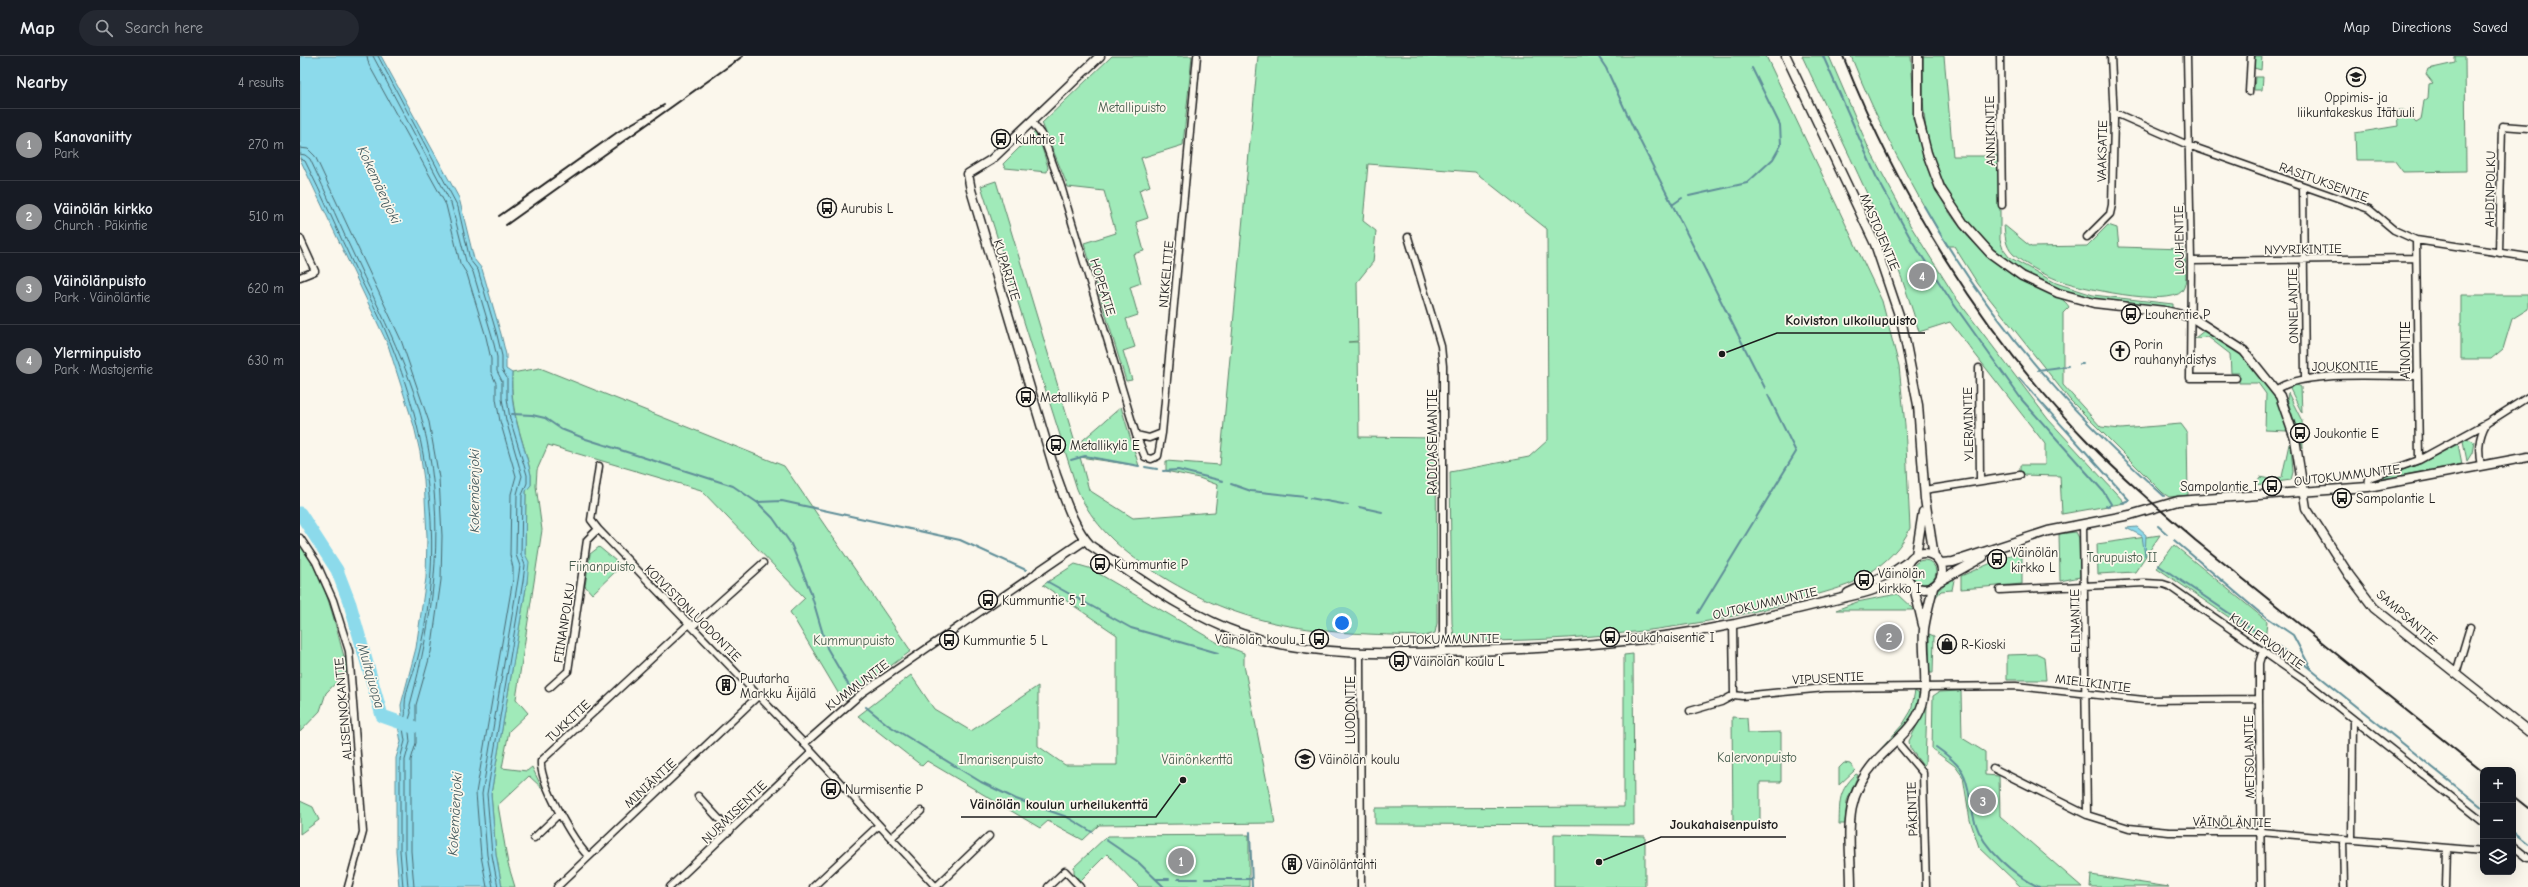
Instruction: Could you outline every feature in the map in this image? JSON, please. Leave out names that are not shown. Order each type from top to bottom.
[{"type":"street","name":"KUPARITIE","points":[[1085,540],[1070,512],[1056,476],[968,174],[991,160],[1100,56]]},
{"type":"street","name":"NIKKELITIE","points":[[1136,436],[1145,457],[1151,459],[1158,456],[1162,433],[1197,56]]},
{"type":"street","name":"MASTOJENTIE","points":[[1786,56],[1875,244],[1902,324],[1918,405],[1924,499],[1930,542],[1934,556]]},
{"type":"street","points":[[1918,56],[1918,117],[1930,160],[1940,188],[1964,224],[1990,253],[2022,276],[2058,293],[2094,303],[2165,311],[2191,317],[2244,351],[2277,390]]},
{"type":"street","name":"ANNIKINTIE","points":[[2000,56],[2002,205]]},
{"type":"street","name":"VAAKSATIE","points":[[2087,237],[2110,214],[2112,205],[2113,112],[2110,56]]},
{"type":"street","name":"LOUHENTIE","points":[[2186,56],[2191,261],[2190,378],[2236,378]]},
{"type":"street","points":[[2249,92],[2251,56]]},
{"type":"street","name":"RASITUKSENTIE","points":[[2113,112],[2188,146],[2369,209],[2394,230],[2416,240],[2528,257]]},
{"type":"street","name":"HOPEATIE","points":[[1032,122],[1043,137],[1061,186],[1136,436]]},
{"type":"street","name":"AHDINPOLKU","points":[[2499,253],[2502,126],[2528,128]]},
{"type":"street","name":"ONNELANTIE","points":[[2303,186],[2305,378]]},
{"type":"street","name":"RADIOASEMANTIE","points":[[1408,237],[1441,346],[1443,366],[1443,652]]},
{"type":"street","points":[[300,238],[315,271],[300,277]]},
{"type":"street","name":"AINONTIE","points":[[2416,240],[2416,376],[2419,460]]},
{"type":"street","name":"NYYRIKINTIE","points":[[2191,261],[2416,258]]},
{"type":"street","name":"YLERMINTIE","points":[[1978,368],[1980,480]]},
{"type":"street","name":"JOUKONTIE","points":[[2277,390],[2284,384],[2305,378],[2416,376]]},
{"type":"street","name":"SAMPSANTIE","points":[[2277,390],[2295,439],[2306,508],[2348,575],[2374,608],[2528,731]]},
{"type":"street","points":[[2368,487],[2369,478],[2419,460],[2487,423],[2528,397]]},
{"type":"street","points":[[2480,466],[2478,453],[2479,441],[2487,423]]},
{"type":"street","points":[[1136,436],[1149,438],[1162,433]]},
{"type":"street","name":"OUTOKUMMUNTIE","points":[[1941,563],[1953,562],[2048,531],[2130,515],[2178,501],[2303,493],[2368,487],[2528,457]]},
{"type":"street","points":[[598,529],[591,520],[599,466]]},
{"type":"street","points":[[1924,490],[1980,480],[2020,475]]},
{"type":"street","name":"MASTOJENTIE","points":[[1916,555],[1924,499]]},
{"type":"street","name":"ELINANTIE","points":[[2083,524],[2087,693],[2087,815]]},
{"type":"street","name":"KOIVISTONLUODONTIE","points":[[598,529],[759,695],[936,887]]},
{"type":"street","name":"FIINANPOLKU","points":[[549,688],[568,670],[587,540],[598,529]]},
{"type":"street","name":"ALISENNOKANTIE","points":[[300,538],[322,575],[349,651],[363,832],[348,887]]},
{"type":"street","name":"KUMMUNTIE","points":[[804,744],[862,693],[1085,540]]},
{"type":"street","name":"OUTOKUMMUNTIE","points":[[1085,540],[1091,546],[1174,601],[1216,623],[1276,643],[1360,653],[1443,652],[1618,642],[1733,624],[1867,592],[1896,581],[1908,580]]},
{"type":"street","name":"OUTOKUMMUNTIE","points":[[1940,581],[1956,570],[2005,545]]},
{"type":"street","points":[[1851,887],[1850,817],[1852,801],[1876,761],[1914,720],[1921,706],[1924,684],[1924,630],[1933,588],[1940,581],[1943,572],[1941,563],[1934,556],[1925,553],[1916,555],[1909,561],[1906,570],[1908,580],[1914,587],[1924,630]]},
{"type":"street","name":"OUTOKUMMUNTIE","points":[[1833,600],[1893,572],[1909,561]]},
{"type":"street","name":"TUKKITIE","points":[[588,856],[576,844],[560,813],[540,771],[541,761],[691,625],[763,563]]},
{"type":"street","name":"KULLERVONTIE","points":[[2000,590],[2085,585],[2163,584],[2263,650],[2480,820]]},
{"type":"street","points":[[1914,587],[1923,590],[1933,588]]},
{"type":"street","points":[[1690,711],[1721,702],[1734,695],[1733,624]]},
{"type":"street","points":[[2456,674],[2470,627]]},
{"type":"street","name":"METSOLANTIE","points":[[2261,887],[2259,699],[2260,663],[2263,650]]},
{"type":"street","name":"LUODONTIE","points":[[1360,653],[1361,887]]},
{"type":"street","name":"MIELIKINTIE","points":[[1924,684],[2016,686],[2144,700],[2259,699]]},
{"type":"street","name":"VIPUSENTIE","points":[[1734,695],[1742,696],[1825,688],[1924,684]]},
{"type":"street","name":"MINIÄNTIE","points":[[557,887],[759,695]]},
{"type":"street","points":[[2352,839],[2353,719]]},
{"type":"street","name":"PÄKINTIE","points":[[1896,741],[1923,774],[1926,887]]},
{"type":"street","name":"NURMISENTIE","points":[[670,887],[812,752]]},
{"type":"street","name":"VÄINÖLÄNTIE","points":[[1993,768],[2087,815],[2129,828],[2170,832],[2261,832],[2480,851]]},
{"type":"street","points":[[698,796],[730,831]]},
{"type":"street","points":[[891,838],[921,811]]},
{"type":"street","points":[[534,838],[560,813]]},
{"type":"street","points":[[813,887],[879,824]]},
{"type":"street","points":[[936,887],[988,836]]},
{"type":"street","points":[[2343,839],[2344,887]]},
{"type":"street","points":[[2446,887],[2447,848]]},
{"type":"street","points":[[2516,848],[2528,858]]},
{"type":"street","points":[[1048,887],[1065,871],[1080,887]]},
{"type":"green space","name":"Metallipuisto","points":[[1112,56],[1192,56],[1183,145],[1141,158],[1150,186],[1139,190],[1148,218],[1136,222],[1144,251],[1133,254],[1141,283],[1130,287],[1138,315],[1126,319],[1135,347],[1123,351],[1132,380],[1126,381],[1084,243],[1116,233],[1104,191],[1068,187],[1042,123]]},
{"type":"green space","points":[[1258,56],[1766,56],[1882,301],[1899,366],[1905,425],[1910,528],[1903,542],[1875,569],[1855,582],[1809,597],[1725,618],[1681,626],[1591,636],[1502,641],[1459,641],[1454,636],[1452,623],[1450,472],[1529,457],[1548,440],[1547,229],[1475,172],[1368,164],[1363,221],[1376,231],[1373,262],[1357,282],[1358,341],[1348,342],[1358,342],[1359,437],[1436,438],[1437,623],[1435,633],[1425,636],[1350,633],[1283,625],[1251,617],[1219,606],[1186,590],[1152,570],[1129,554],[1099,525],[1083,502],[1077,489],[981,186],[996,181],[1076,446],[1121,407],[1139,466],[1080,457],[1089,490],[1133,518],[1215,512],[1218,485],[1199,478],[1166,471],[1166,461],[1220,465]]},
{"type":"green space","points":[[1802,56],[1829,56],[1869,149],[1910,225],[1956,298],[2048,419],[2125,503],[2062,514],[2060,476],[2020,475],[2020,465],[2045,465],[2045,444],[1950,322],[1919,332],[1908,296],[1881,226]]},
{"type":"green space","points":[[1851,56],[1911,56],[1917,123],[1924,153],[1933,181],[1946,207],[1964,232],[1986,255],[2021,281],[2053,294],[2065,302],[2069,307],[2063,313],[2063,385],[2101,427],[2121,429],[2181,424],[2187,432],[2188,495],[2169,497],[2163,493],[2070,400],[1978,284],[1954,246],[1947,246],[1895,153],[1861,81]]},
{"type":"green space","points":[[1923,56],[1944,56],[1953,156],[1998,156],[2000,160],[2000,240],[2003,249],[2009,257],[2056,283],[2093,295],[2173,304],[2173,309],[2099,300],[2059,289],[2031,276],[2005,259],[1982,238],[1962,214],[1946,188],[1934,159],[1926,129],[1924,111]]},
{"type":"green space","points":[[2253,56],[2262,56],[2261,70],[2254,68]]},
{"type":"green space","points":[[2455,56],[2465,56],[2466,171],[2403,172],[2394,160],[2356,160],[2355,133],[2398,126],[2397,113],[2399,110],[2404,110],[2416,123],[2421,120],[2424,101],[2428,98],[2429,84],[2433,83],[2426,74],[2428,69],[2455,63]]},
{"type":"green space","points":[[2255,77],[2263,77],[2262,90],[2254,90]]},
{"type":"green space","points":[[1035,132],[1038,135],[1048,167],[1047,172],[1005,168],[1003,164]]},
{"type":"green space","points":[[2004,225],[2031,247],[2087,246],[2108,225],[2117,228],[2119,247],[2184,249],[2186,271],[2184,287],[2182,291],[2174,296],[2142,297],[2102,291],[2058,280],[2034,268],[2010,251],[2005,236]]},
{"type":"green space","points":[[2461,295],[2528,295],[2528,309],[2512,319],[2503,349],[2491,359],[2461,359]]},
{"type":"green space","points":[[2205,330],[2233,348],[2260,376],[2277,400],[2283,412],[2287,422],[2287,431],[2265,430],[2266,394],[2258,383],[2239,383],[2239,373],[2231,373],[2230,354],[2208,337],[2195,338]]},
{"type":"green space","name":"Kummunpuisto","points":[[540,368],[784,466],[911,651],[843,701],[790,612],[805,598],[701,490],[548,445],[537,470],[536,486],[542,530],[516,699],[528,713],[509,731],[502,768],[527,771],[532,767],[542,788],[529,776],[498,805],[508,864],[515,887],[502,887],[496,854],[491,794],[527,582],[525,554],[526,490],[531,485],[531,475],[528,461],[515,413],[512,373]]},
{"type":"green space","points":[[2295,384],[2301,387],[2302,413],[2290,389]]},
{"type":"green space","points":[[2288,393],[2302,421],[2303,448],[2287,399]]},
{"type":"green space","points":[[2467,438],[2474,442],[2472,453],[2467,461],[2463,441]]},
{"type":"green space","points":[[2289,444],[2291,445],[2293,472],[2291,480],[2255,485],[2260,477],[2269,479],[2282,477]]},
{"type":"green space","points":[[2458,444],[2462,464],[2377,480],[2377,478],[2420,464]]},
{"type":"green space","points":[[2076,532],[2079,538],[2080,577],[2060,581],[2059,534]]},
{"type":"green space","name":"Tarupuisto II","points":[[2160,535],[2135,572],[2098,574],[2097,544]]},
{"type":"green space","points":[[300,542],[317,571],[324,587],[348,670],[326,693],[320,711],[300,732]]},
{"type":"green space","points":[[2174,545],[2267,621],[2265,642],[2157,568]]},
{"type":"green space","name":"Fiinanpuisto","points":[[599,547],[628,571],[620,569],[616,571],[592,594],[585,586],[590,554]]},
{"type":"green space","points":[[2022,550],[2022,584],[1961,589],[1961,576]]},
{"type":"green space","points":[[1924,560],[1929,561],[1935,567],[1935,577],[1929,583],[1924,584],[1919,583],[1913,577],[1912,572],[1913,567],[1919,561]]},
{"type":"green space","points":[[1075,564],[1089,568],[1218,643],[1244,653],[1244,665],[1275,823],[1099,825],[1083,840],[1048,821],[1040,828],[927,761],[922,766],[858,716],[911,675],[934,709],[971,731],[1038,686],[1038,746],[1065,765],[1117,765],[1117,635],[1043,585]]},
{"type":"green space","points":[[1955,575],[1952,590],[1941,591],[1933,600],[1936,592]]},
{"type":"green space","points":[[1897,594],[1914,610],[1836,610],[1857,602]]},
{"type":"green space","points":[[1929,634],[1934,636],[1933,673],[1929,673]]},
{"type":"green space","points":[[1633,654],[1634,825],[1375,824],[1375,808],[1624,807],[1624,655]]},
{"type":"green space","points":[[2038,654],[2044,657],[2046,680],[2007,680],[2007,655]]},
{"type":"green space","points":[[1915,691],[1919,694],[1918,704],[1914,715],[1899,734],[1865,767],[1903,724],[1911,711]]},
{"type":"green space","points":[[1961,691],[1962,738],[1985,752],[1985,775],[1999,776],[2000,816],[2082,887],[2021,887],[1979,847],[1970,820],[1963,777],[1955,766],[1932,749],[1933,696],[1939,692]]},
{"type":"green space","points":[[1927,706],[1925,764],[1923,766],[1910,748],[1909,741]]},
{"type":"green space","name":"Kalervonpuisto","points":[[1732,717],[1747,718],[1748,733],[1781,732],[1781,782],[1760,782],[1760,825],[1733,825]]},
{"type":"green space","points":[[1844,763],[1850,764],[1855,770],[1839,785],[1839,768]]},
{"type":"green space","points":[[1856,774],[1858,775],[1847,801],[1845,824],[1839,824],[1841,796],[1850,780]]},
{"type":"green space","points":[[300,801],[313,807],[319,820],[300,834]]},
{"type":"green space","points":[[1554,834],[1645,836],[1645,887],[1554,887]]},
{"type":"green space","points":[[1249,835],[1249,887],[1139,887],[1107,854],[1080,881],[1074,874],[1074,867],[1107,836]]},
{"type":"green space","points":[[2091,875],[2169,887],[2090,887]]},
{"type":"water","name":"Kokemäenjoki","points":[[300,56],[381,56],[459,198],[474,259],[482,269],[501,334],[506,355],[506,369],[512,373],[513,401],[517,425],[528,461],[531,475],[531,485],[526,491],[525,554],[529,562],[527,582],[491,794],[496,854],[502,887],[399,887],[396,851],[396,758],[401,742],[397,720],[402,716],[401,705],[416,648],[426,578],[427,536],[424,480],[414,426],[388,345],[300,159]]},
{"type":"water","points":[[2137,527],[2146,535],[2145,556],[2142,536],[2126,528]]},
{"type":"waterway","points":[[1598,56],[1606,68],[1633,127],[1765,388]]},
{"type":"waterway","points":[[1823,56],[1876,176],[1912,241],[1950,299],[2022,400],[2103,491],[2111,504],[2109,507],[2106,505]]},
{"type":"waterway","points":[[1689,196],[1747,183],[1773,159],[1781,145],[1780,125],[1752,68]]},
{"type":"waterway","points":[[1672,205],[1682,198]]},
{"type":"waterway","points":[[1924,206],[1948,247],[1974,286],[2032,361],[2063,397],[2096,431],[2164,496]]},
{"type":"waterway","points":[[2038,370],[2068,366]]},
{"type":"waterway","points":[[2019,378],[2129,500],[2122,503]]},
{"type":"waterway","points":[[1698,613],[1796,452],[1768,395]]},
{"type":"waterway","points":[[512,414],[532,415],[545,418],[561,429],[586,439],[733,486],[758,503],[773,518],[791,544],[810,590],[827,648],[852,691]]},
{"type":"waterway","points":[[1071,460],[1085,456],[1139,466]]},
{"type":"waterway","points":[[1145,467],[1157,469]]},
{"type":"waterway","points":[[1163,471],[1178,470],[1223,481]]},
{"type":"waterway","points":[[1231,484],[1251,491],[1306,497]]},
{"type":"waterway","points":[[1310,498],[1348,505]]},
{"type":"waterway","points":[[758,502],[782,501],[960,540],[1026,570]]},
{"type":"waterway","points":[[1359,507],[1382,512]]},
{"type":"waterway","name":"Multajuopa","points":[[300,513],[337,570],[350,604],[382,716],[413,727]]},
{"type":"waterway","points":[[2158,526],[2167,534]]},
{"type":"waterway","points":[[2174,540],[2259,612],[2293,635],[2311,669]]},
{"type":"waterway","points":[[2158,565],[2304,664],[2480,806]]},
{"type":"waterway","points":[[1048,582],[1131,628],[1218,653]]},
{"type":"waterway","points":[[866,707],[888,725],[981,782],[1016,799],[1067,817],[1092,832]]},
{"type":"waterway","points":[[1936,747],[1948,756],[1963,772],[1975,822],[1979,832],[1992,852],[2010,869],[2039,887]]},
{"type":"waterway","points":[[1250,832],[1252,887]]},
{"type":"waterway","points":[[2516,834],[2528,844]]},
{"type":"waterway","points":[[1106,840],[1137,861],[1164,887]]},
{"type":"waterway","points":[[1156,879],[1169,879]]},
{"type":"waterway","points":[[1178,879],[1197,879]]},
{"type":"waterway","points":[[1205,879],[1251,879]]},
{"type":"railway","points":[[506,225],[743,56]]},
{"type":"railway","points":[[1843,56],[1865,109],[1890,160],[1917,211],[1946,260],[2012,355],[2048,399],[2113,467],[2195,540],[2480,770]]},
{"type":"railway","points":[[499,216],[619,131],[664,105]]},
{"type":"railway","points":[[2516,798],[2528,808]]},
{"type":"place","name":"Oppimis- ja liikuntakeskus Itätuuli","points":[[2356,77]]},
{"type":"place","name":"Kultatie I","points":[[1001,139]]},
{"type":"place","name":"Aurubis L","points":[[827,208]]},
{"type":"place","name":"Ylerminpuisto","points":[[1922,276]]},
{"type":"place","name":"Louhentie P","points":[[2131,314]]},
{"type":"place","name":"Porin rauhanyhdistys","points":[[2120,351]]},
{"type":"place","name":"Koiviston ulkoilupuisto","points":[[1722,354]]},
{"type":"place","name":"Metallikylä P","points":[[1026,397]]},
{"type":"place","name":"Joukontie E","points":[[2300,433]]},
{"type":"place","name":"Metallikylä E","points":[[1056,445]]},
{"type":"place","name":"Sampolantie I","points":[[2272,486]]},
{"type":"place","name":"Sampolantie L","points":[[2342,498]]},
{"type":"place","name":"Väinölän kirkko L","points":[[1997,559]]},
{"type":"place","name":"Kummuntie P","points":[[1100,564]]},
{"type":"place","name":"Väinölän kirkko I","points":[[1864,580]]},
{"type":"place","name":"Kummuntie 5 I","points":[[988,600]]},
{"type":"place","name":"Joukahaisentie I","points":[[1610,637]]},
{"type":"place","name":"Väinölän kirkko","points":[[1889,637]]},
{"type":"place","name":"Väinölän koulu I","points":[[1319,639]]},
{"type":"place","name":"Kummuntie 5 L","points":[[949,640]]},
{"type":"place","name":"R-Kioski","points":[[1947,644]]},
{"type":"place","name":"Väinölän koulu L","points":[[1399,661]]},
{"type":"place","name":"Puutarha Markku Äijälä","points":[[726,685]]},
{"type":"place","name":"Väinölän koulu","points":[[1305,759]]},
{"type":"place","name":"Väinölän koulun urheilukenttä","points":[[1183,780]]},
{"type":"place","name":"Nurmisentie P","points":[[831,789]]},
{"type":"place","name":"Väinölänpuisto","points":[[1983,801]]},
{"type":"place","name":"Kanavaniitty","points":[[1181,861]]},
{"type":"place","name":"Joukahaisenpuisto","points":[[1599,862]]},
{"type":"place","name":"Väinöläntähti","points":[[1292,864]]},
{"type":"park label","name":"Ilmarisenpuisto","points":[[1001,759]]},
{"type":"park label","name":"Väinönkenttä","points":[[1197,759]]}]
